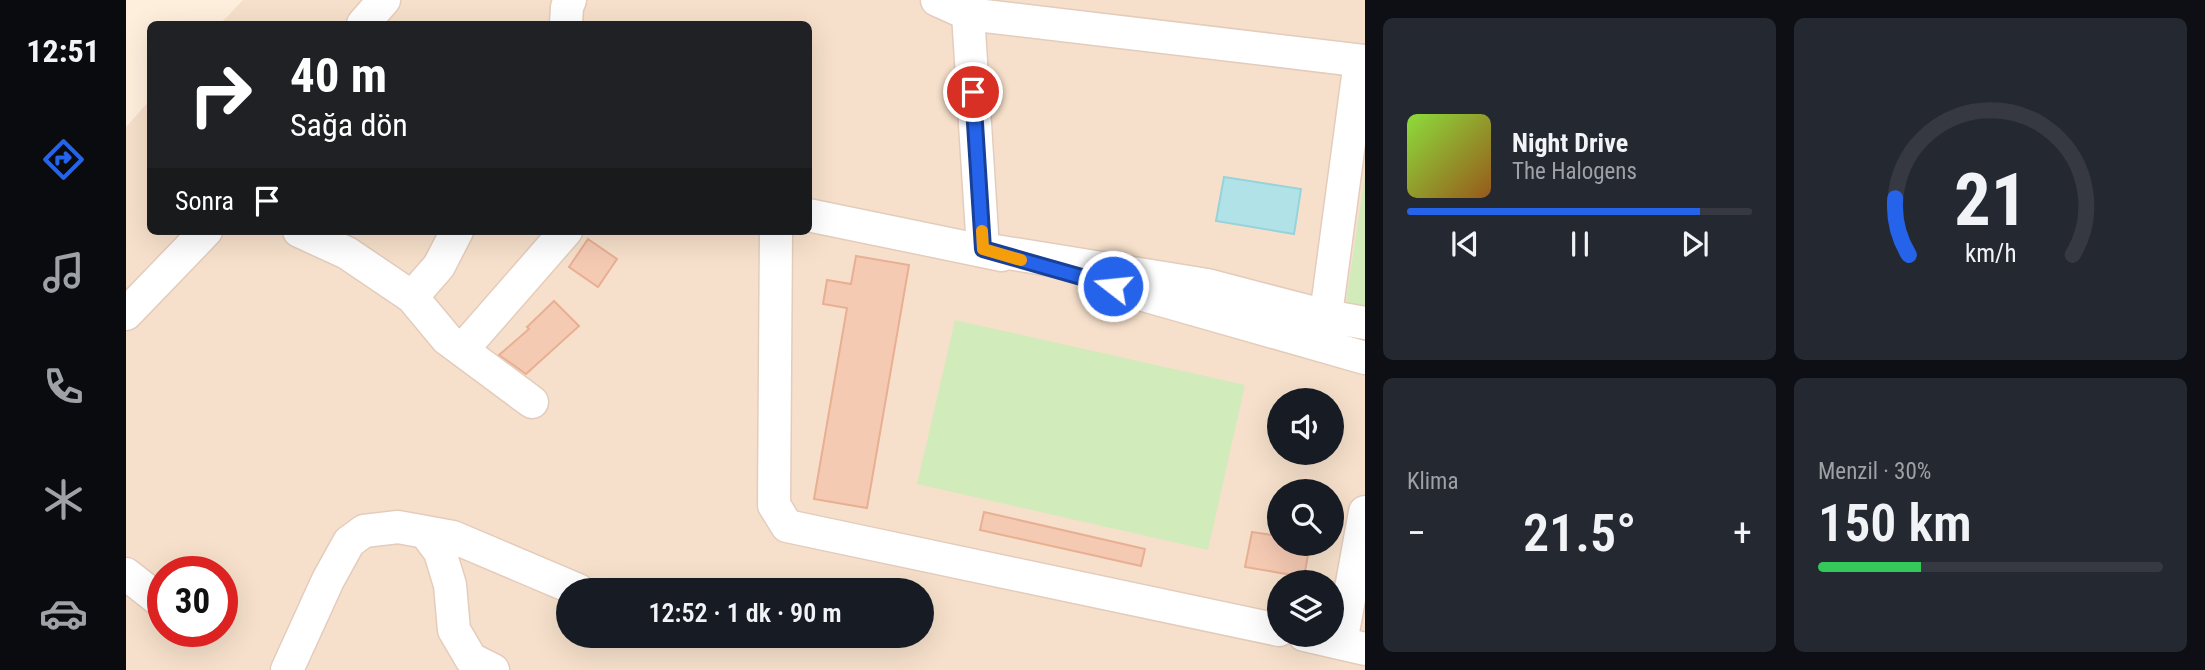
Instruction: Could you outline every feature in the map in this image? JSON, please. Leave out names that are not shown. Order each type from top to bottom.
[{"type":"street","points":[[366,21],[384,0]]},
{"type":"street","points":[[937,0],[968,14],[1363,61],[1324,330]]},
{"type":"street","points":[[968,14],[983,249]]},
{"type":"street","points":[[812,216],[983,249],[1324,330],[1365,358]]},
{"type":"street","points":[[126,314],[202,235]]},
{"type":"street","points":[[308,235],[347,253],[412,297],[447,339],[532,402]]},
{"type":"street","points":[[412,297],[439,266],[455,235]]},
{"type":"street","points":[[461,350],[562,235]]},
{"type":"street","points":[[776,235],[774,505],[787,526],[1267,627]]},
{"type":"street","points":[[1324,330],[1365,323]]},
{"type":"street","points":[[1353,646],[1365,512]]},
{"type":"street","points":[[287,670],[328,580],[349,542],[364,531],[398,527],[453,537],[556,581]]},
{"type":"street","points":[[425,532],[440,552],[450,584],[454,630],[470,666]]},
{"type":"street","points":[[126,574],[147,590]]},
{"type":"shaded area","points":[[243,0],[1365,0],[1365,670],[126,670],[126,127],[147,103],[147,235],[812,235],[812,21],[223,21]]},
{"type":"green space","points":[[1365,175],[1365,306],[1346,302]]},
{"type":"green space","points":[[955,320],[1245,385],[1208,550],[917,484]]},
{"type":"water","points":[[1224,177],[1301,189],[1294,234],[1216,221]]},
{"type":"building","points":[[588,239],[617,259],[598,287],[569,267]]},
{"type":"building","points":[[856,256],[909,265],[867,508],[814,499],[847,308],[823,304],[827,280],[851,284]]},
{"type":"building","points":[[554,301],[579,326],[526,374],[499,355],[529,329],[527,327]]},
{"type":"building","points":[[984,512],[1145,549],[1141,566],[980,530]]},
{"type":"building","points":[[1252,532],[1267,534],[1267,556],[1308,556],[1305,570],[1267,571],[1245,567]]},
{"type":"slow traffic","points":[[982,231],[983,249],[1021,260]]},
{"type":"route","points":[[973,92],[983,249],[1113,286]]}]
